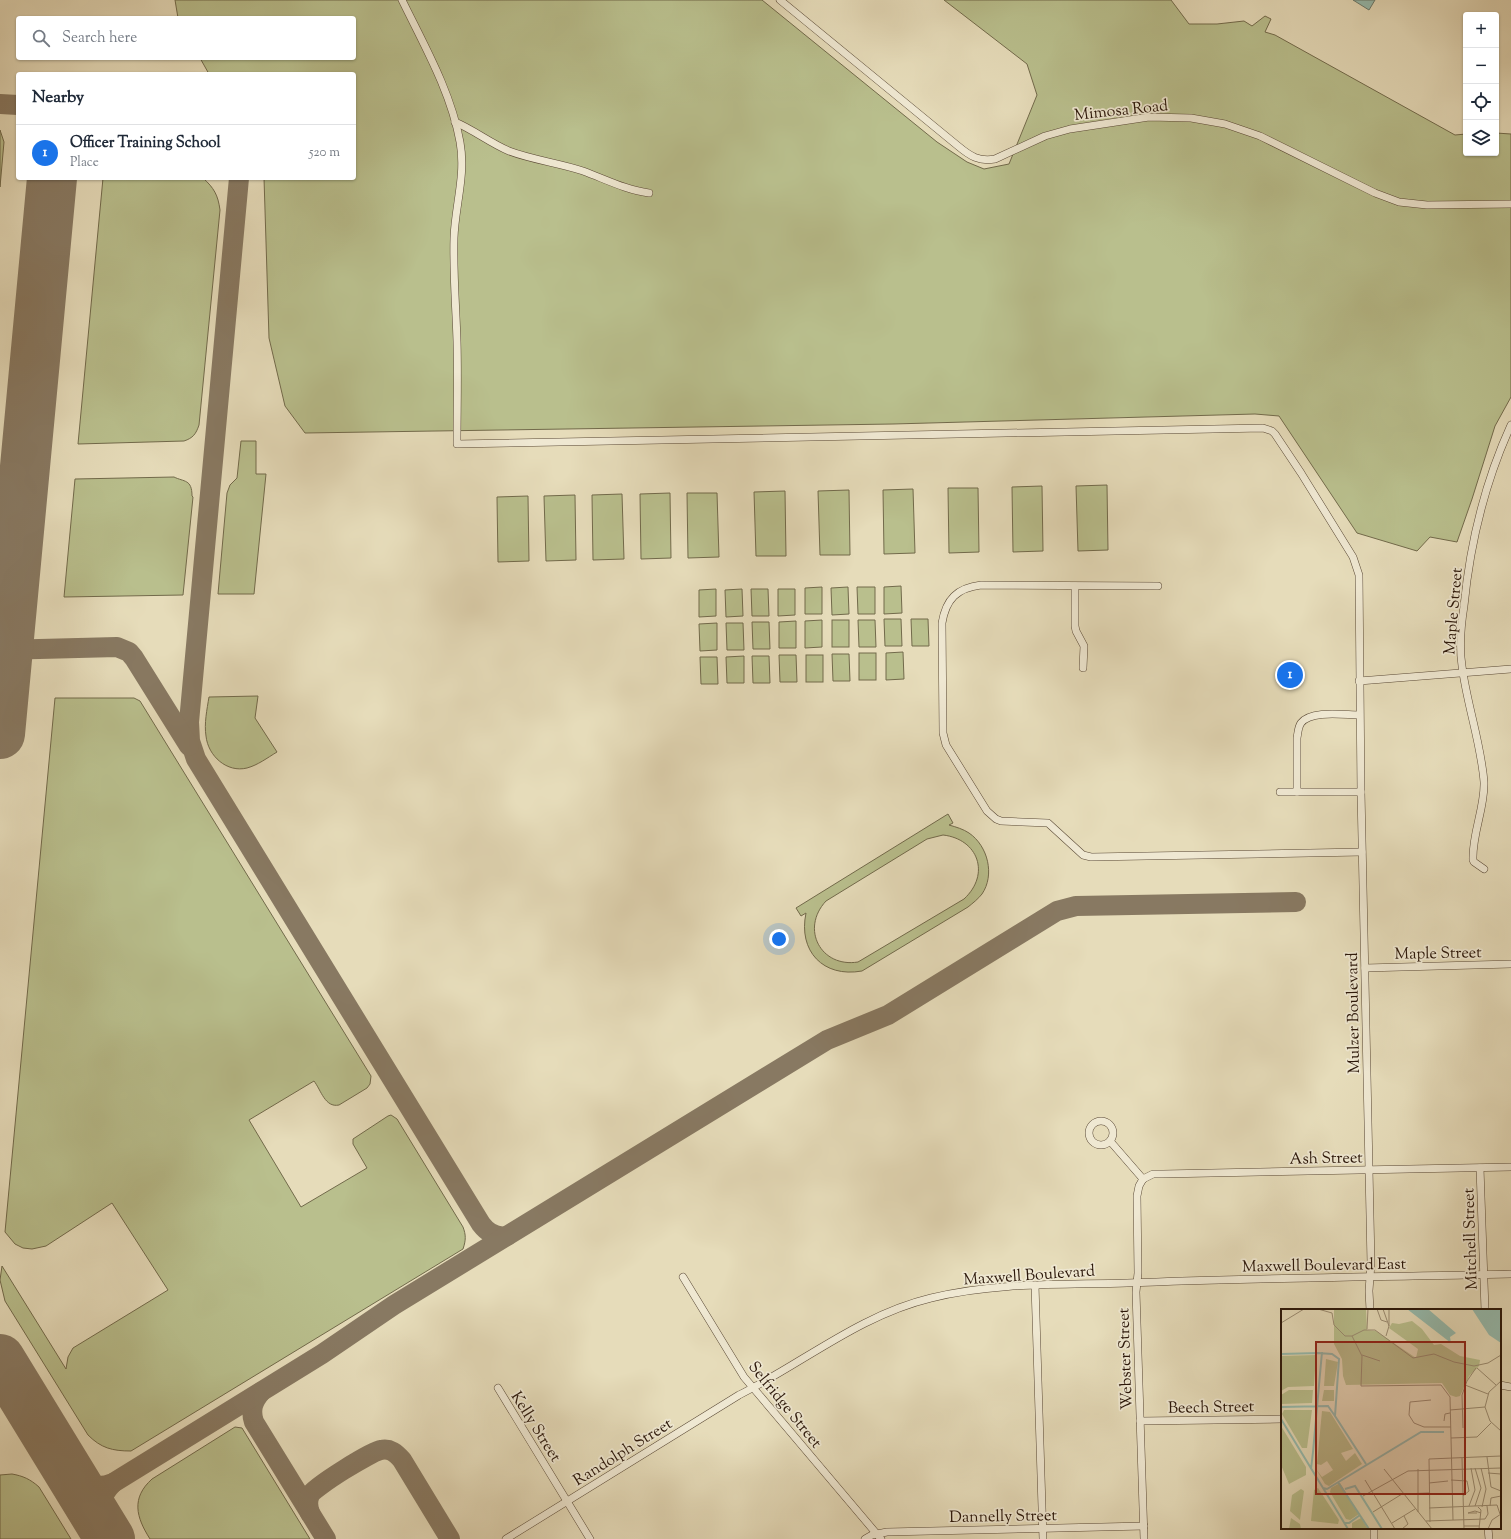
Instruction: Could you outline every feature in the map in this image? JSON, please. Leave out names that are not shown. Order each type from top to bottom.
[{"type":"street","points":[[402,0],[444,90],[455,122],[488,141],[510,151],[581,170],[636,191],[649,193]]},
{"type":"street","name":"Mimosa Road","points":[[780,0],[958,146],[977,159],[995,159],[1045,136],[1070,129],[1149,117],[1169,116],[1225,124],[1260,136],[1375,193],[1399,202],[1427,205],[1511,204]]},
{"type":"street","name":"Mulzer Boulevard","points":[[455,122],[460,141],[462,163],[454,233],[457,342],[457,444],[976,433],[1268,429],[1275,434],[1299,470],[1356,564],[1359,583],[1360,792],[1371,1263],[1370,1309]]},
{"type":"street","name":"Maple Street","points":[[1484,869],[1473,860],[1475,836],[1484,782],[1463,672],[1461,656],[1462,630],[1471,553],[1488,488],[1510,429]]},
{"type":"street","points":[[1158,586],[972,586],[957,593],[950,600],[942,623],[942,726],[944,739],[983,805],[996,819],[1007,822],[1048,823],[1083,855],[1091,857],[1362,852]]},
{"type":"street","points":[[1075,586],[1075,626],[1076,632],[1084,646],[1083,668]]},
{"type":"street","points":[[1359,681],[1511,669]]},
{"type":"street","points":[[1297,792],[1297,738],[1301,723],[1308,717],[1318,715],[1359,715]]},
{"type":"street","points":[[1280,792],[1360,792]]},
{"type":"street","name":"Maple Street","points":[[1365,968],[1511,964]]},
{"type":"street","points":[[1110,1141],[1143,1179]]},
{"type":"street","name":"Ash Street","points":[[1143,1179],[1153,1174],[1511,1167]]},
{"type":"street","name":"Mitchell Street","points":[[1480,1168],[1485,1309]]},
{"type":"street","name":"Webster Street","points":[[1143,1179],[1139,1186],[1137,1196],[1136,1292],[1144,1539]]},
{"type":"street","name":"Maxwell Boulevard East","points":[[1137,1282],[1511,1274]]},
{"type":"street","name":"Selfridge Street","points":[[683,1277],[753,1388],[879,1537]]},
{"type":"street","name":"Maxwell Boulevard","points":[[753,1388],[862,1324],[898,1308],[931,1298],[991,1288],[1137,1282]]},
{"type":"street","points":[[1035,1285],[1043,1539]]},
{"type":"street","points":[[1501,1385],[1511,1387]]},
{"type":"street","name":"Kelly Street","points":[[498,1388],[590,1539]]},
{"type":"street","name":"Randolph Street","points":[[506,1539],[739,1395],[753,1388]]},
{"type":"street","name":"Beech Street","points":[[1140,1421],[1281,1419]]},
{"type":"street","name":"Dannelly Street","points":[[865,1539],[879,1537],[887,1532],[1144,1526]]},
{"type":"street","points":[[1488,1529],[1489,1539]]},
{"type":"green space","points":[[175,0],[762,0],[937,142],[967,162],[984,169],[1009,164],[1037,95],[1027,64],[944,0],[1171,0],[1189,24],[1217,24],[1244,21],[1252,26],[1265,16],[1271,19],[1265,32],[1275,35],[1455,135],[1463,134],[1463,156],[1499,156],[1499,133],[1511,134],[1511,397],[1495,426],[1457,542],[1430,537],[1417,551],[1357,533],[1279,416],[1255,414],[893,424],[305,433],[285,406],[269,338],[264,180],[356,180],[356,72],[208,72],[201,60],[356,60],[356,16],[178,16]]},
{"type":"green space","points":[[0,130],[4,142],[0,187]]},
{"type":"green space","points":[[103,180],[205,180],[217,196],[220,210],[199,425],[197,431],[194,435],[184,441],[78,444]]},
{"type":"green space","points":[[241,441],[256,441],[256,474],[266,474],[254,594],[218,594],[227,493],[230,485],[237,478]]},
{"type":"green space","points":[[174,477],[189,484],[193,497],[183,595],[64,597],[75,479]]},
{"type":"green space","points":[[1107,485],[1108,550],[1078,551],[1076,486]]},
{"type":"green space","points":[[1042,486],[1043,551],[1013,552],[1012,487]]},
{"type":"green space","points":[[948,488],[978,488],[979,552],[949,553]]},
{"type":"green space","points":[[913,489],[915,553],[884,554],[883,490]]},
{"type":"green space","points":[[849,490],[850,555],[820,555],[818,491]]},
{"type":"green space","points":[[785,491],[786,556],[756,556],[754,492]]},
{"type":"green space","points":[[670,493],[671,558],[641,559],[640,494]]},
{"type":"green space","points":[[687,493],[717,493],[719,557],[688,558]]},
{"type":"green space","points":[[622,494],[624,559],[593,560],[592,495]]},
{"type":"green space","points":[[575,495],[576,560],[546,561],[544,496]]},
{"type":"green space","points":[[528,496],[529,561],[498,562],[497,497]]},
{"type":"green space","points":[[901,586],[902,613],[884,614],[884,587]]},
{"type":"green space","points":[[822,587],[822,614],[805,614],[805,588]]},
{"type":"green space","points":[[848,587],[849,614],[832,615],[831,588]]},
{"type":"green space","points":[[857,587],[875,587],[875,614],[858,614]]},
{"type":"green space","points":[[716,589],[716,616],[699,617],[699,590]]},
{"type":"green space","points":[[742,589],[743,616],[726,617],[725,590]]},
{"type":"green space","points":[[751,589],[768,589],[769,616],[752,616]]},
{"type":"green space","points":[[778,589],[795,589],[795,615],[778,616]]},
{"type":"green space","points":[[884,619],[901,619],[902,646],[885,646]]},
{"type":"green space","points":[[911,619],[928,619],[929,646],[912,646]]},
{"type":"green space","points":[[822,620],[822,647],[805,648],[805,621]]},
{"type":"green space","points":[[832,620],[849,620],[849,647],[832,647]]},
{"type":"green space","points":[[858,620],[875,620],[876,647],[859,647]]},
{"type":"green space","points":[[796,621],[796,648],[779,648],[779,622]]},
{"type":"green space","points":[[752,622],[769,622],[770,649],[753,649]]},
{"type":"green space","points":[[717,623],[717,650],[700,651],[699,624]]},
{"type":"green space","points":[[726,623],[743,623],[744,650],[727,650]]},
{"type":"green space","points":[[903,652],[904,679],[886,680],[886,653]]},
{"type":"green space","points":[[859,653],[876,653],[876,680],[859,680]]},
{"type":"green space","points":[[832,654],[849,654],[850,681],[833,681]]},
{"type":"green space","points":[[779,655],[796,655],[797,682],[780,682]]},
{"type":"green space","points":[[806,655],[823,655],[823,682],[806,682]]},
{"type":"green space","points":[[744,656],[744,683],[727,683],[726,657]]},
{"type":"green space","points":[[752,656],[769,656],[770,683],[753,683]]},
{"type":"green space","points":[[700,657],[717,657],[718,684],[701,684]]},
{"type":"green space","points":[[258,696],[255,718],[277,752],[251,767],[240,769],[232,768],[220,761],[210,750],[205,727],[209,697]]},
{"type":"green space","points":[[55,698],[134,698],[140,701],[371,1076],[370,1084],[367,1088],[339,1105],[330,1104],[324,1098],[314,1081],[249,1120],[301,1207],[367,1168],[353,1144],[353,1139],[391,1115],[397,1119],[463,1227],[465,1235],[463,1249],[131,1451],[107,1448],[88,1435],[5,1301],[0,1280],[2,1266],[66,1369],[68,1357],[73,1348],[168,1290],[112,1203],[46,1246],[32,1249],[23,1248],[15,1244],[5,1232]]},
{"type":"green space","points":[[948,814],[953,823],[949,825],[964,830],[976,839],[981,845],[988,861],[989,870],[986,886],[982,894],[975,901],[968,907],[862,971],[848,972],[836,970],[825,966],[816,959],[810,950],[806,939],[806,913],[801,916],[796,908]],"holes":[[[943,835],[955,838],[965,843],[972,850],[977,859],[977,879],[972,889],[964,899],[858,962],[845,962],[834,959],[825,953],[818,944],[815,934],[815,923],[818,912],[826,901],[927,839]]]},
{"type":"green space","points":[[235,1427],[242,1428],[310,1539],[150,1539],[141,1523],[138,1508],[138,1501],[145,1486],[152,1479]]},
{"type":"green space","points":[[12,1474],[26,1478],[39,1487],[71,1539],[0,1539],[0,1475]]},
{"type":"water","points":[[1353,0],[1375,0],[1369,10]]},
{"type":"taxiway","points":[[0,104],[16,105]]},
{"type":"taxiway","points":[[239,180],[189,722],[190,741],[196,759],[481,1224],[492,1234],[507,1236]]},
{"type":"taxiway","points":[[0,650],[117,647],[129,652],[189,746]]},
{"type":"taxiway","points":[[70,1474],[80,1481],[90,1485],[101,1486],[113,1483],[322,1354],[394,1305],[827,1040],[888,1015],[1057,911],[1076,906],[1296,902]]},
{"type":"taxiway","points":[[261,1392],[253,1406],[252,1414],[254,1422],[326,1539]]},
{"type":"taxiway","points":[[310,1513],[308,1500],[314,1491],[367,1456],[381,1450],[390,1450],[402,1460],[450,1539]]},
{"type":"taxiway","points":[[104,1529],[100,1510],[101,1504],[104,1494],[113,1483]]},
{"type":"runway","points":[[0,734],[52,180]]},
{"type":"runway","points":[[0,1359],[110,1539]]},
{"type":"place","name":"Officer Training School","points":[[1290,675]]}]
